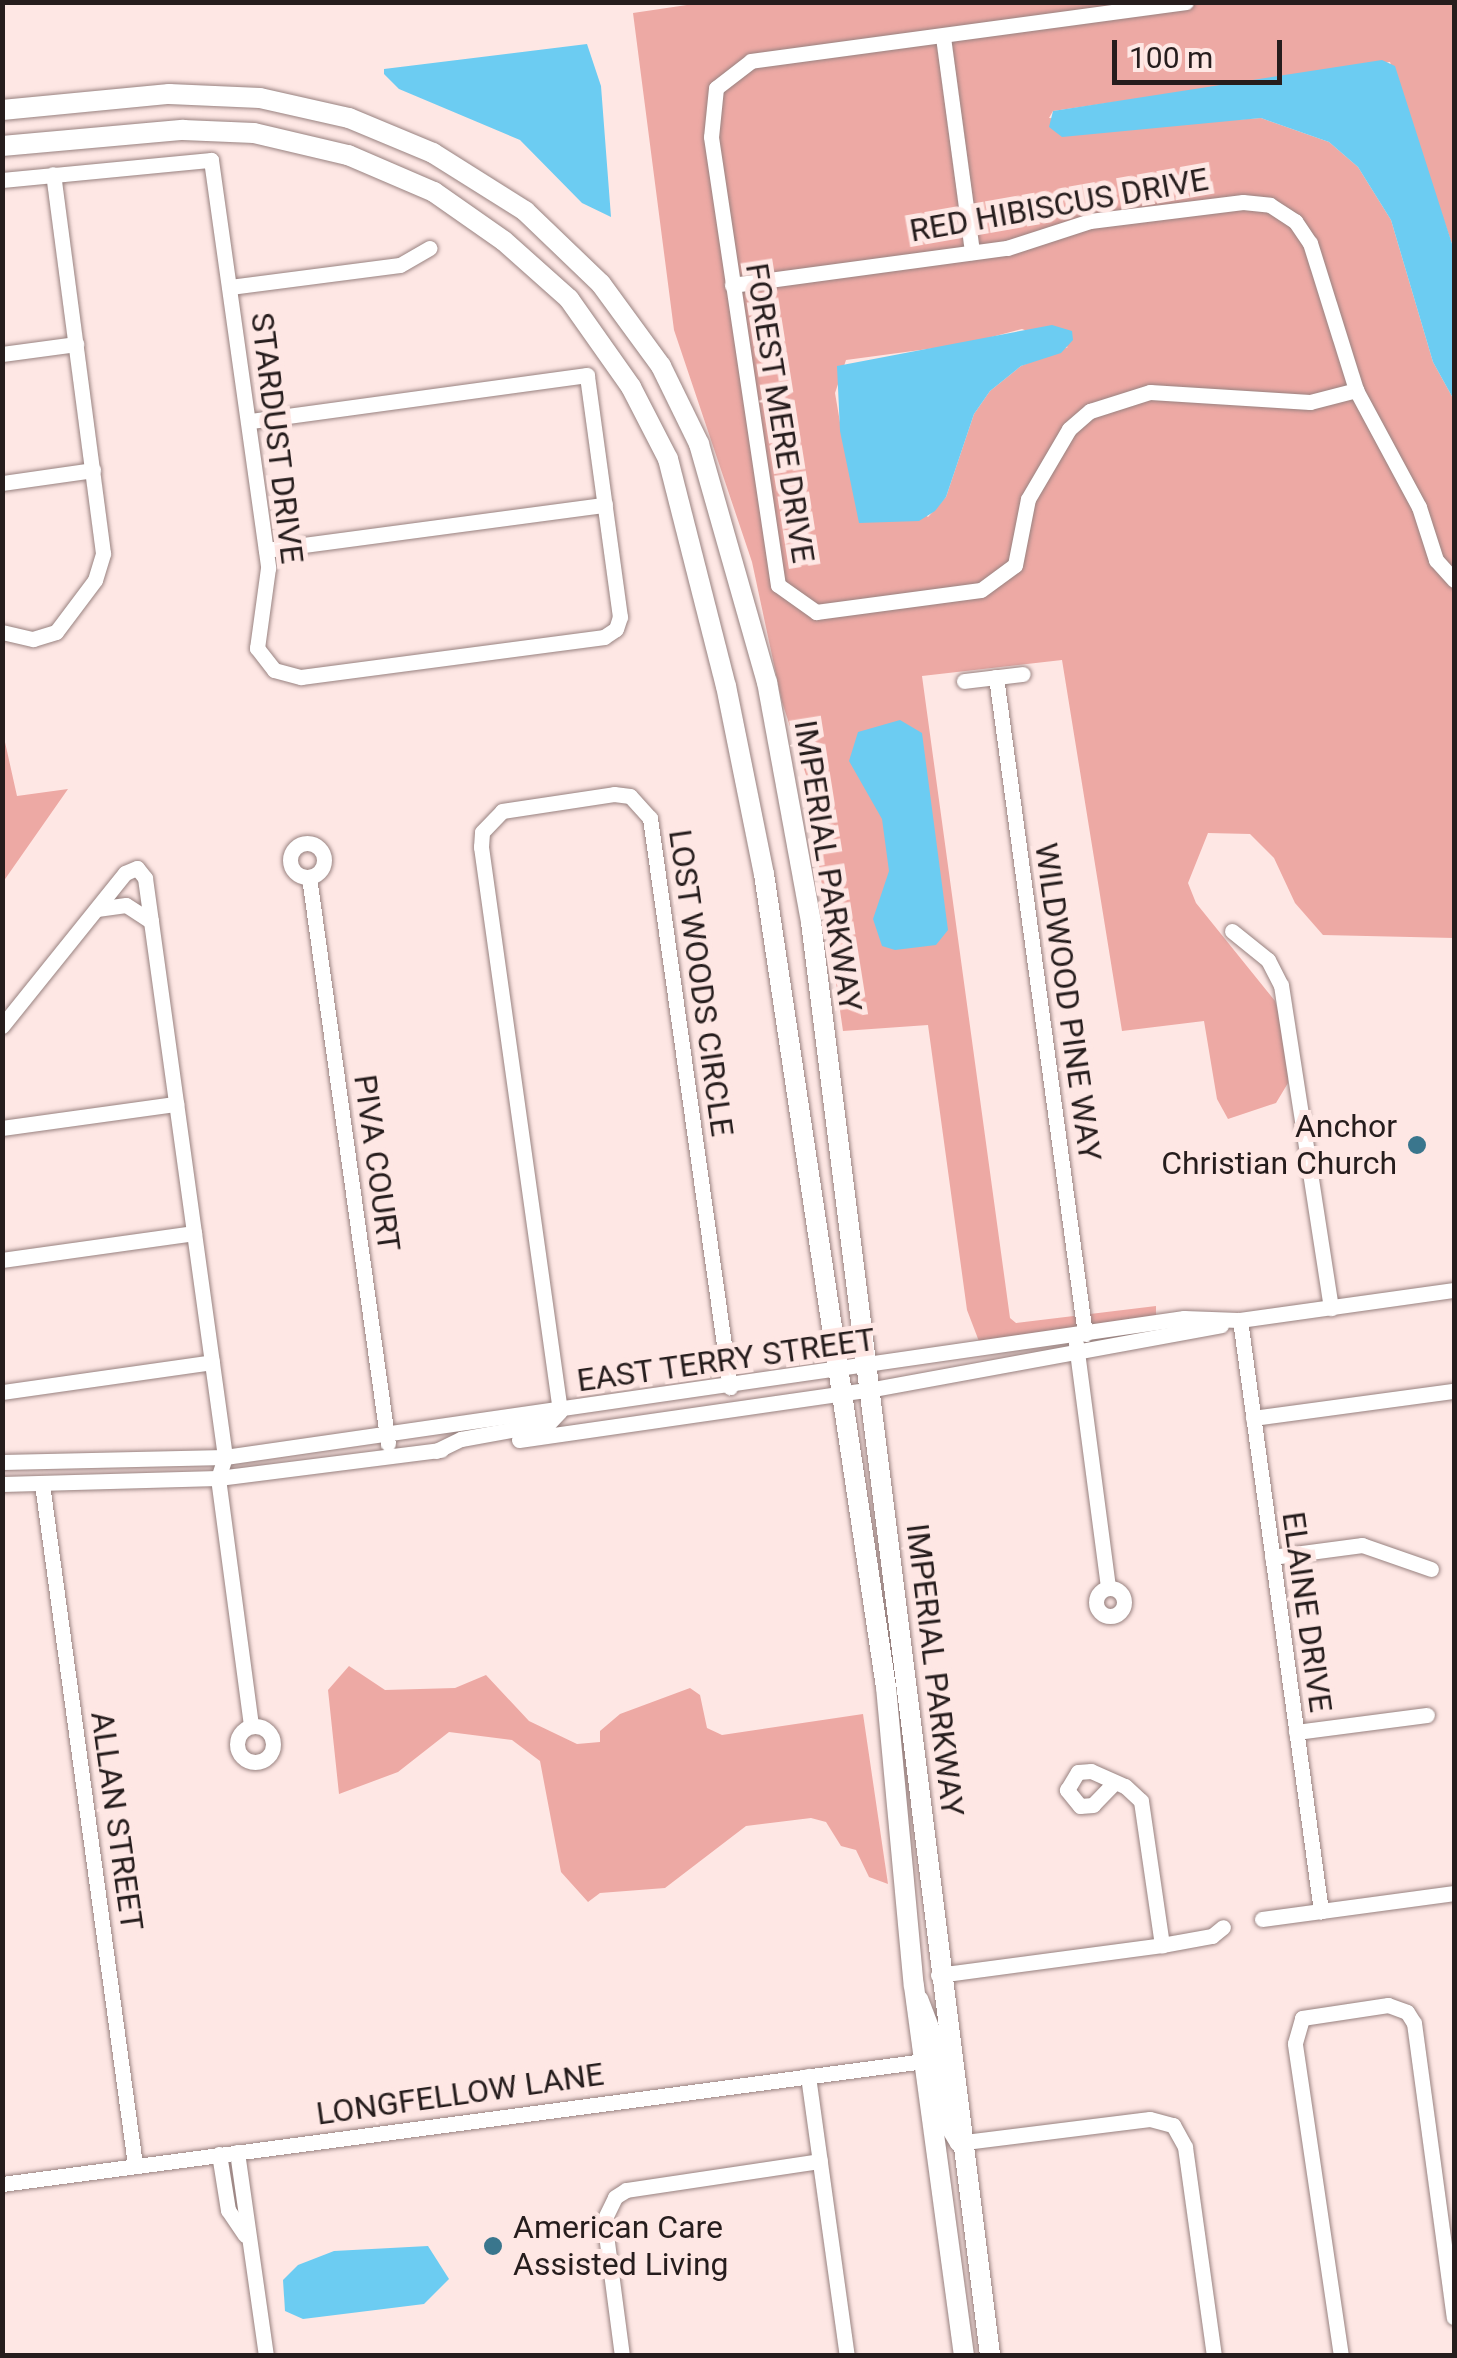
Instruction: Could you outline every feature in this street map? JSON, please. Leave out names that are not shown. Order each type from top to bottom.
[{"type":"main road","name":"IMPERIAL PARKWAY","points":[[2,110],[170,94],[260,98],[349,118],[432,153],[525,211],[601,284],[660,366],[700,444],[767,682],[811,922],[865,1368],[916,1733],[938,1975],[990,2356]]},
{"type":"main road","name":"IMPERIAL PARKWAY","points":[[2,146],[183,130],[254,133],[348,155],[434,192],[504,241],[569,299],[631,387],[668,458],[726,686],[764,874],[896,1761],[914,1986],[964,2356]]},
{"type":"street","name":"FOREST MERE DRIVE","points":[[1186,2],[751,61],[725,76],[709,117],[773,570],[788,598],[816,612],[995,585],[1015,565],[1023,512],[1062,440],[1079,419],[1114,400],[1150,392],[1310,402],[1356,390]]},
{"type":"street","points":[[943,36],[972,252]]},
{"type":"street","name":"STARDUST DRIVE","points":[[53,174],[211,160],[266,550],[257,648],[264,660],[288,676],[604,637],[616,630],[620,617],[605,505]]},
{"type":"street","points":[[2,180],[53,174],[103,554],[95,580],[56,632],[32,639],[2,632]]},
{"type":"street","name":"RED HIBISCUS DRIVE","points":[[732,286],[972,252],[1090,221],[1243,202],[1270,205],[1295,221],[1310,244],[1356,390],[1425,521],[1436,560],[1454,580]]},
{"type":"street","points":[[230,286],[400,265],[430,248]]},
{"type":"street","points":[[2,354],[76,344]]},
{"type":"street","points":[[249,421],[588,375],[605,505],[266,550]]},
{"type":"street","points":[[2,483],[92,470]]},
{"type":"street","points":[[964,681],[1023,674]]},
{"type":"street","name":"WILDWOOD PINE WAY","points":[[996,678],[1108,1588]]},
{"type":"street","name":"LOST WOODS CIRCLE","points":[[560,1410],[480,848],[482,832],[502,811],[574,800],[630,796],[650,818],[730,1387]]},
{"type":"street","points":[[2,1026],[125,873],[137,868],[146,878],[225,1456],[218,1478],[251,1726]]},
{"type":"street","name":"PIVA COURT","points":[[309,876],[390,1458]]},
{"type":"street","points":[[97,909],[126,905],[151,920]]},
{"type":"street","points":[[1232,931],[1268,960],[1281,984],[1331,1308]]},
{"type":"street","points":[[2,1128],[176,1104]]},
{"type":"street","points":[[2,1260],[194,1233]]},
{"type":"street","points":[[2,1484],[218,1478],[390,1458],[868,1390],[1079,1340],[1454,1290]]},
{"type":"street","name":"ELAINE DRIVE","points":[[1240,1320],[1321,1911]]},
{"type":"street","name":"EAST TERRY STREET","points":[[2,1462],[225,1456],[1079,1340]]},
{"type":"street","points":[[2,1392],[212,1362]]},
{"type":"street","points":[[1253,1418],[1454,1391]]},
{"type":"street","points":[[436,1451],[461,1439],[549,1423],[560,1410]]},
{"type":"street","name":"ALLAN STREET","points":[[42,1484],[136,2166]]},
{"type":"street","points":[[1272,1557],[1362,1545],[1431,1569]]},
{"type":"street","points":[[1296,1732],[1427,1714]]},
{"type":"street","points":[[1114,1783],[1140,1801],[1162,1946]]},
{"type":"street","points":[[1262,1919],[1454,1893]]},
{"type":"street","points":[[938,1975],[1162,1946],[1212,1936],[1223,1927]]},
{"type":"street","name":"IMPERIAL PARKWAY","points":[[914,1986],[932,2029],[946,2123],[961,2143]]},
{"type":"street","points":[[1341,2356],[1296,2030],[1302,2018],[1388,2004],[1407,2012],[1447,2203],[1454,2317]]},
{"type":"street","name":"LONGFELLOW LANE","points":[[2,2184],[924,2062]]},
{"type":"street","points":[[808,2076],[847,2356]]},
{"type":"street","points":[[961,2143],[1150,2119],[1173,2125],[1185,2147],[1214,2356]]},
{"type":"street","points":[[237,2152],[266,2356]]},
{"type":"street","points":[[219,2154],[228,2210],[248,2238]]},
{"type":"street","points":[[622,2356],[605,2232],[616,2197],[644,2187],[820,2161]]},
{"type":"shaded area","points":[[707,2],[1454,3],[1454,250],[1390,62],[1053,111],[1049,118],[1146,126],[1261,118],[1329,142],[1358,167],[1391,220],[1433,362],[1454,400],[1454,938],[1323,935],[1295,903],[1274,858],[1250,834],[1208,833],[1188,883],[1196,903],[1275,1001],[1289,1047],[1288,1083],[1276,1103],[1228,1119],[1217,1099],[1204,1021],[1122,1031],[1062,660],[922,676],[1010,1318],[1016,1323],[1156,1306],[1156,1316],[980,1344],[967,1310],[928,1025],[843,1031],[806,775],[782,702],[752,562],[674,330],[633,13]],"holes":[[[1022,329],[1068,347],[1021,366],[990,391],[974,414],[946,497],[928,517],[843,440],[835,393],[846,360],[965,344]]]},
{"type":"shaded area","points":[[3,733],[17,796],[68,789],[3,882]]},
{"type":"shaded area","points":[[349,1666],[385,1690],[455,1688],[486,1675],[529,1721],[577,1744],[600,1742],[600,1731],[620,1714],[690,1688],[700,1695],[707,1728],[722,1735],[863,1714],[888,1884],[869,1877],[856,1850],[841,1846],[826,1822],[811,1818],[746,1826],[665,1888],[600,1893],[588,1902],[561,1872],[540,1761],[512,1740],[449,1732],[398,1772],[339,1794],[328,1690]]},
{"type":"water","points":[[587,44],[601,86],[611,217],[582,203],[520,140],[399,89],[384,74],[384,69]]},
{"type":"water","points":[[1382,60],[1395,66],[1454,250],[1454,400],[1433,362],[1391,220],[1358,167],[1329,142],[1261,118],[1062,137],[1049,127],[1053,111]]},
{"type":"water","points":[[1052,325],[1072,331],[1073,340],[1061,353],[1021,366],[990,391],[974,414],[946,497],[935,511],[919,521],[859,523],[840,431],[837,366]]},
{"type":"water","points":[[900,720],[922,733],[948,930],[936,945],[895,950],[882,946],[873,919],[889,871],[882,819],[849,761],[858,732]]},
{"type":"water","points":[[428,2246],[449,2279],[424,2304],[303,2319],[285,2311],[283,2280],[298,2265],[334,2251]]},
{"type":"place","name":"Anchor Christian Church","points":[[1417,1145]]},
{"type":"place","name":"American Care Assisted Living","points":[[493,2246]]}]
